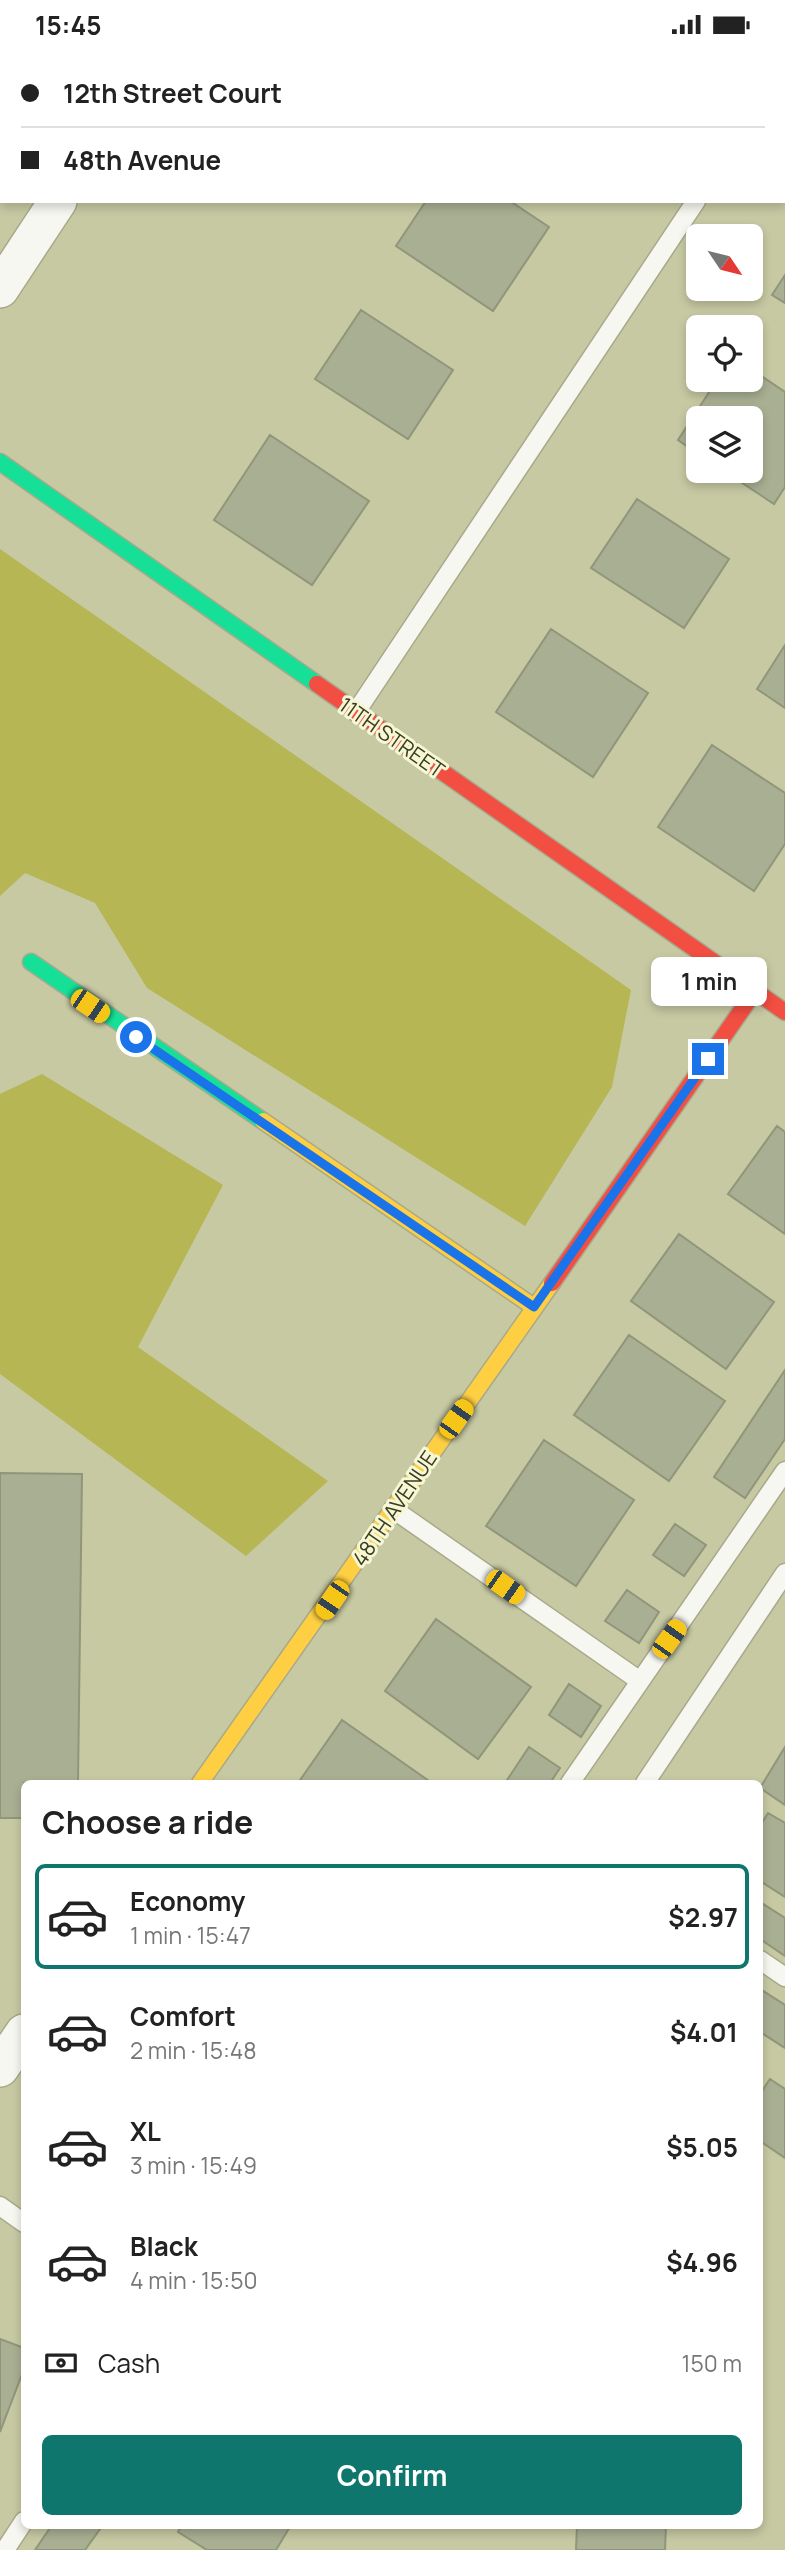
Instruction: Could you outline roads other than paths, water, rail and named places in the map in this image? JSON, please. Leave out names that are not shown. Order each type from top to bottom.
[{"type":"street","points":[[0,289],[57,203]]},
{"type":"street","name":"11TH STREET","points":[[0,462],[785,1012]]},
{"type":"street","points":[[31,962],[534,1307]]},
{"type":"street","name":"48TH AVENUE","points":[[202,1780],[316,1622],[755,991]]},
{"type":"street","points":[[0,2068],[21,2037]]},
{"type":"lane","points":[[356,712],[695,203]]},
{"type":"lane","points":[[572,1780],[785,1471]]},
{"type":"lane","points":[[393,1509],[640,1681]]},
{"type":"lane","points":[[647,1780],[785,1573]]},
{"type":"lane","points":[[763,1962],[785,1977]]},
{"type":"lane","points":[[0,2206],[21,2221]]},
{"type":"lane","points":[[5,2550],[21,2526]]}]
